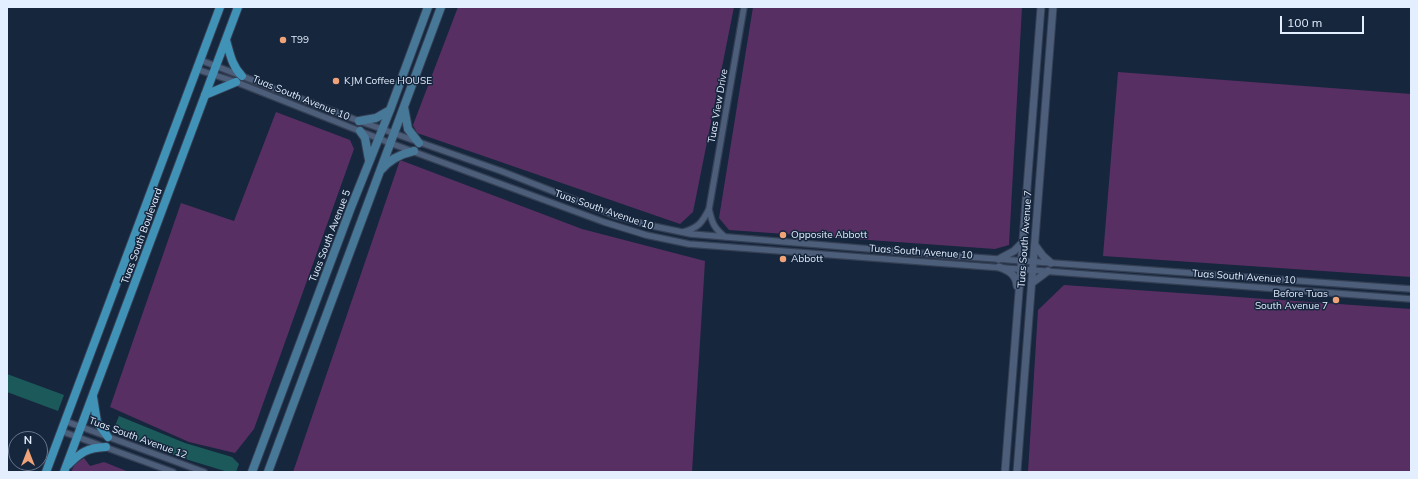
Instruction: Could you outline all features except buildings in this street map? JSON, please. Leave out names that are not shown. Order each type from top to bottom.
[{"type":"main road","points":[[46,472],[220,7]]},
{"type":"main road","name":"Tuas South Boulevard","points":[[65,470],[205,95],[214,75],[238,7]]},
{"type":"main road","name":"Tuas South Avenue 5","points":[[252,472],[428,7]]},
{"type":"main road","points":[[268,472],[441,7]]},
{"type":"main road","points":[[205,95],[239,79],[232,63],[226,40]]},
{"type":"main road","points":[[404,106],[408,129],[419,143]]},
{"type":"main road","points":[[359,121],[376,118],[390,110]]},
{"type":"main road","points":[[360,131],[365,138],[369,161]]},
{"type":"main road","points":[[378,175],[395,157],[403,153],[414,151]]},
{"type":"main road","points":[[93,396],[97,422],[108,437]]},
{"type":"main road","points":[[65,470],[77,456],[87,450],[106,447]]},
{"type":"main road","points":[[274,472],[278,448]]},
{"type":"street","name":"Tuas View Drive","points":[[681,232],[699,226],[709,209],[744,7]]},
{"type":"street","name":"Tuas South Avenue 7","points":[[1005,472],[1041,7]]},
{"type":"street","name":"Tuas South Avenue 7","points":[[1017,472],[1053,7]]},
{"type":"street","name":"Tuas South Avenue 10","points":[[200,60],[216,66],[239,79],[390,143],[604,222],[646,235],[689,244],[1411,299]]},
{"type":"street","name":"Tuas South Avenue 10","points":[[196,69],[214,75],[239,79],[501,171],[616,216],[681,232],[725,237],[1034,262],[1411,289]]},
{"type":"street","name":"Tuas View Drive","points":[[709,209],[713,225],[725,237]]},
{"type":"street","points":[[999,259],[1014,251],[1022,243]]},
{"type":"street","points":[[1035,245],[1043,256],[1051,263]]},
{"type":"street","points":[[999,267],[1006,270],[1016,279],[1018,292]]},
{"type":"street","points":[[1032,283],[1048,271]]},
{"type":"street","name":"Tuas South Avenue 12","points":[[65,421],[204,472]]},
{"type":"street","name":"Tuas South Avenue 12","points":[[61,431],[173,472]]},
{"type":"shaded area","points":[[458,7],[734,7],[693,212],[680,224],[417,133],[413,125]]},
{"type":"shaded area","points":[[753,7],[1022,7],[1009,245],[995,249],[729,230],[719,218]]},
{"type":"shaded area","points":[[1118,72],[1411,94],[1411,277],[1103,256]]},
{"type":"shaded area","points":[[276,112],[350,140],[354,149],[254,429],[235,453],[189,442],[110,407],[181,203],[234,221]]},
{"type":"shaded area","points":[[400,160],[582,229],[705,261],[692,472],[293,472]]},
{"type":"shaded area","points":[[1064,285],[1411,309],[1411,472],[1028,472],[1038,310]]},
{"type":"shaded area","points":[[7,374],[64,395],[58,411],[7,392]]},
{"type":"shaded area","points":[[119,416],[185,443],[232,457],[239,464],[236,472],[228,472],[182,458],[113,431]]},
{"type":"shaded area","points":[[84,458],[90,466],[104,462],[129,472],[71,472],[75,464]]},
{"type":"place","name":"T99","points":[[283,40]]},
{"type":"place","name":"KJM Coffee HOUSE","points":[[336,81]]},
{"type":"place","name":"Opposite Abbott","points":[[783,235]]},
{"type":"place","name":"Abbott","points":[[783,259]]},
{"type":"place","name":"Before Tuas South Avenue 7","points":[[1336,300]]}]
